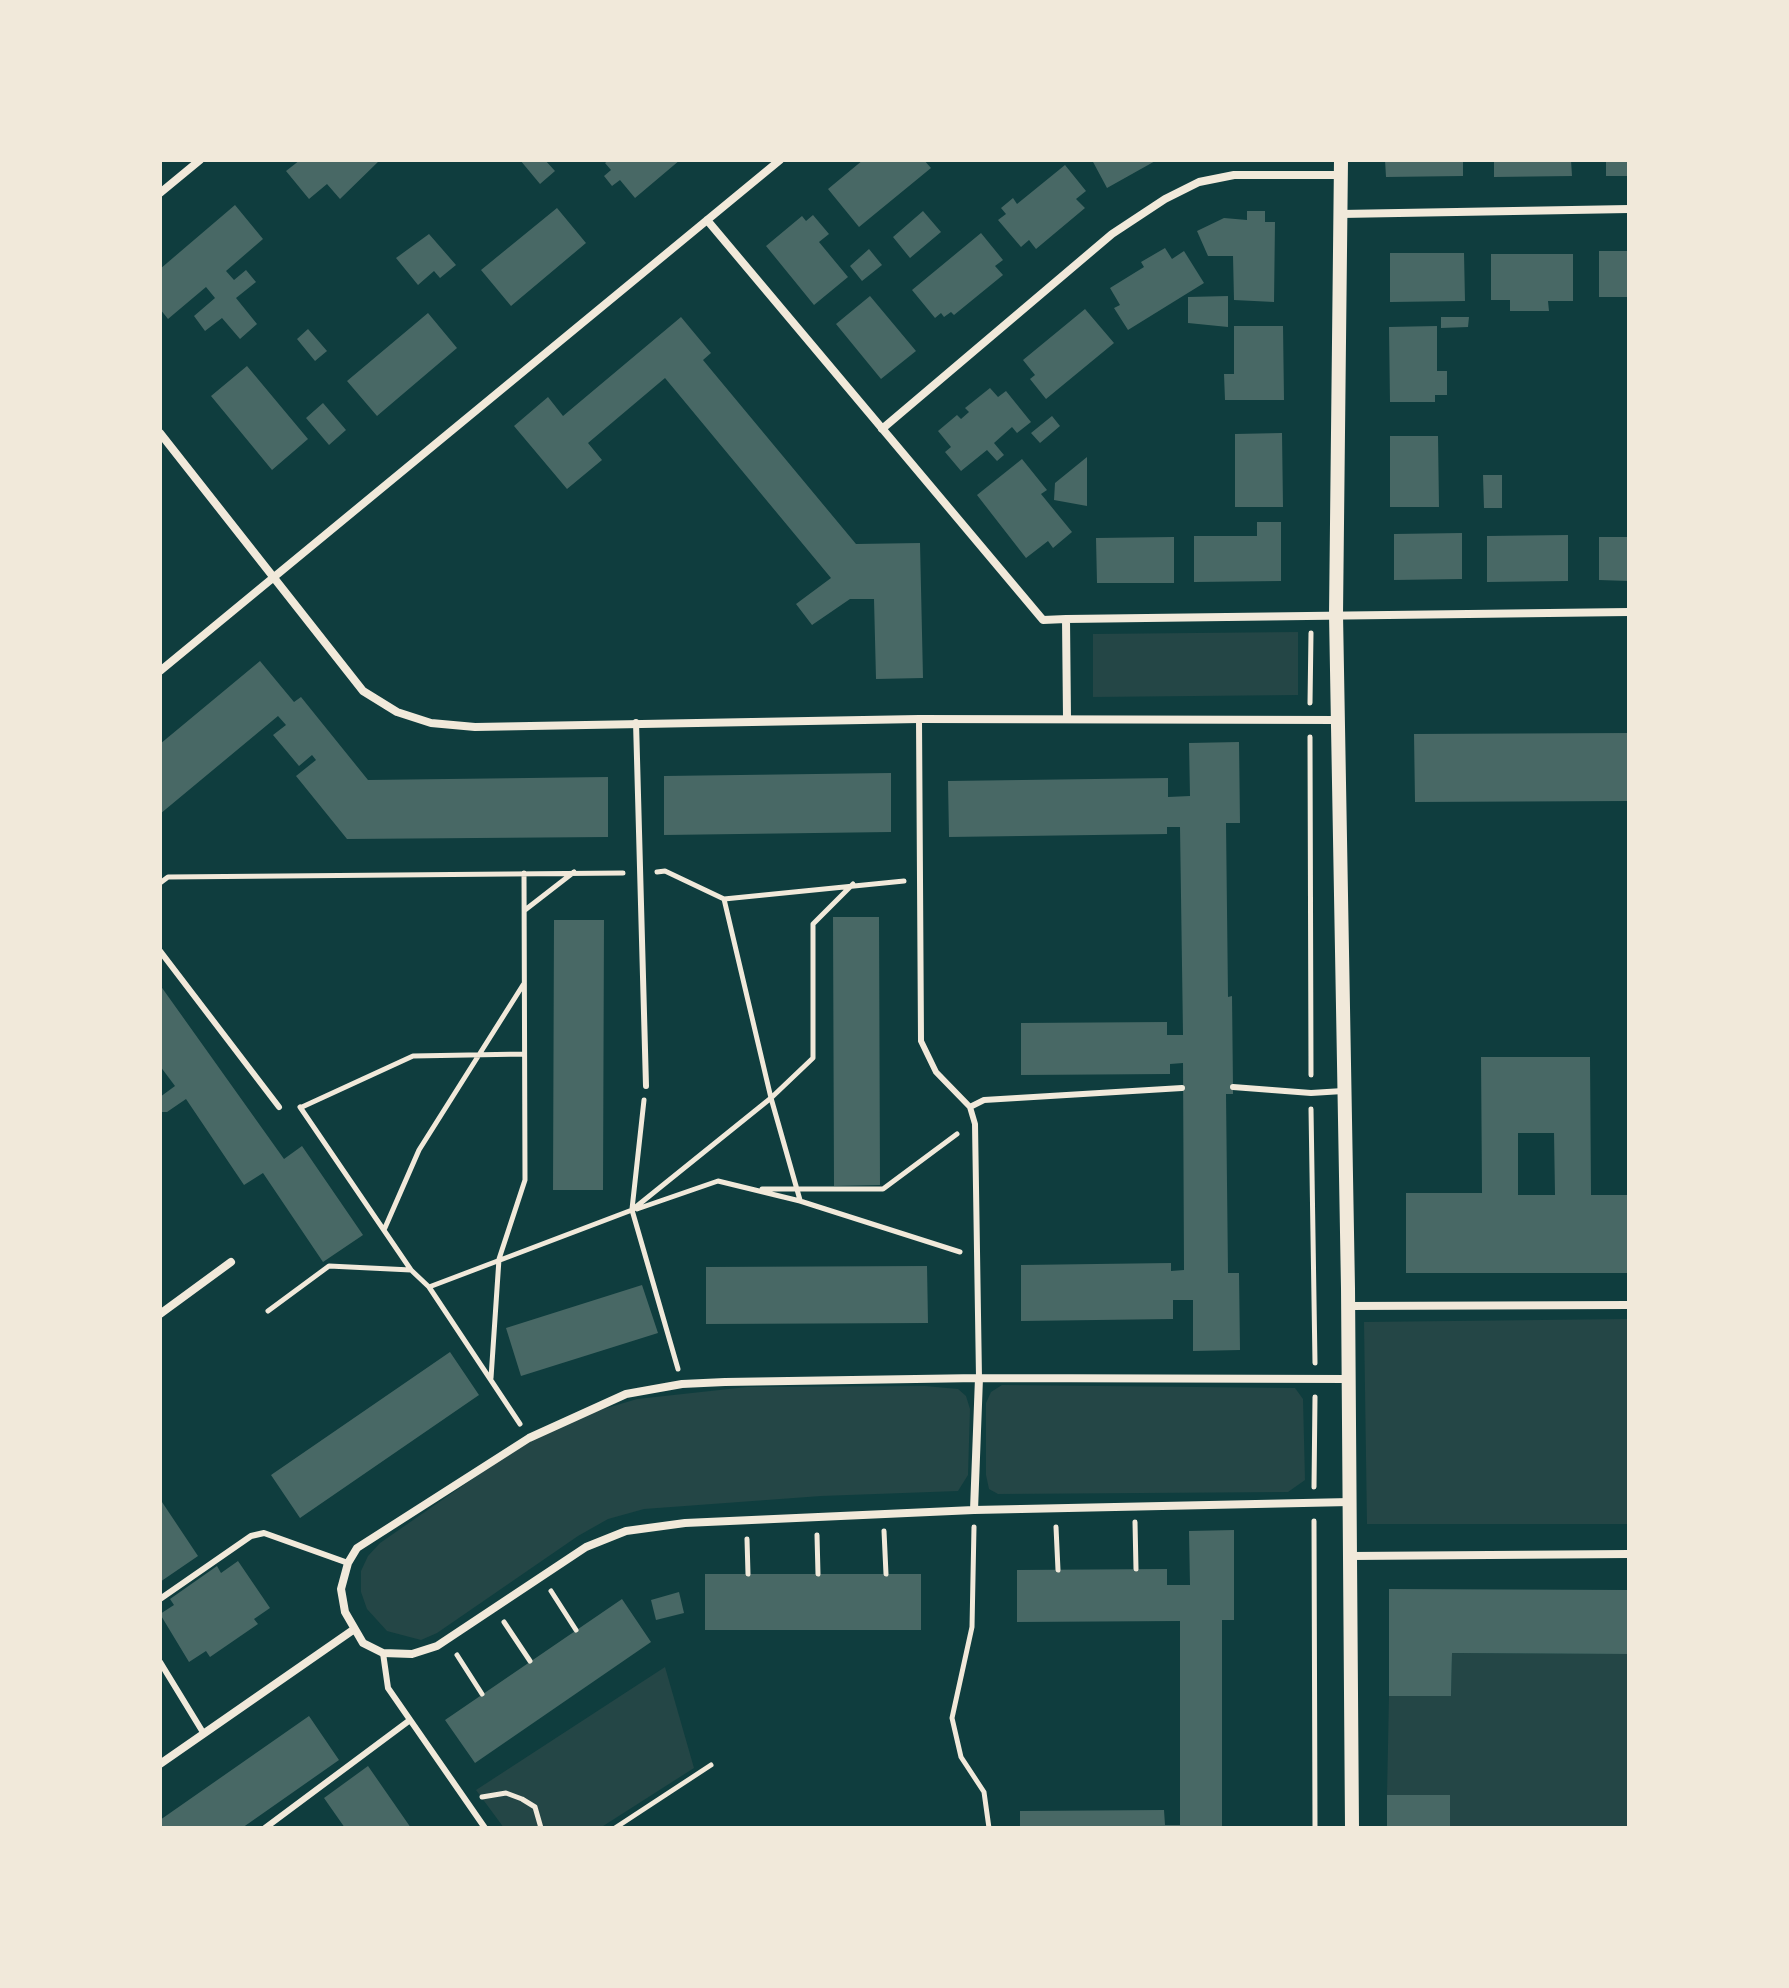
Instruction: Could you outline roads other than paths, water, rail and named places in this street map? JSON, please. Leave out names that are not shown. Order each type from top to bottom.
[{"type":"street","points":[[160,193],[200,160]]},
{"type":"street","points":[[160,671],[780,160]]},
{"type":"street","points":[[882,429],[1112,234],[1165,199],[1199,182],[1234,175],[1341,168],[1336,614],[1348,1306],[1352,1828]]},
{"type":"street","points":[[1341,214],[1629,209]]},
{"type":"street","points":[[707,220],[1043,620],[1629,612]]},
{"type":"street","points":[[160,433],[363,691],[397,712],[431,723],[475,727],[919,719],[1338,720]]},
{"type":"street","points":[[1066,619],[1067,718]]},
{"type":"street","points":[[160,1314],[231,1262]]},
{"type":"street","points":[[1348,1306],[1629,1305]]},
{"type":"street","points":[[1348,1379],[979,1378],[682,1384],[626,1394],[529,1438],[357,1548],[348,1563],[341,1589],[345,1612],[363,1643],[383,1653],[412,1654],[446,1639],[586,1547],[626,1531],[685,1523],[974,1510],[1350,1502]]},
{"type":"street","points":[[974,1510],[979,1378]]},
{"type":"street","points":[[1351,1556],[1629,1554]]},
{"type":"street","points":[[160,1764],[353,1630]]},
{"type":"lane","points":[[919,719],[917,880],[921,1041],[936,1072],[970,1107],[975,1124],[979,1378]]},
{"type":"lane","points":[[636,722],[646,1086]]},
{"type":"lane","points":[[160,951],[279,1107]]},
{"type":"lane","points":[[1233,1087],[1311,1093],[1343,1091]]},
{"type":"lane","points":[[970,1107],[984,1100],[1182,1088]]},
{"type":"lane","points":[[160,1599],[251,1536],[264,1533],[348,1563]]},
{"type":"lane","points":[[383,1653],[388,1688],[485,1828]]},
{"type":"lane","points":[[160,1662],[204,1734]]},
{"type":"lane","points":[[265,1828],[410,1720]]}]
